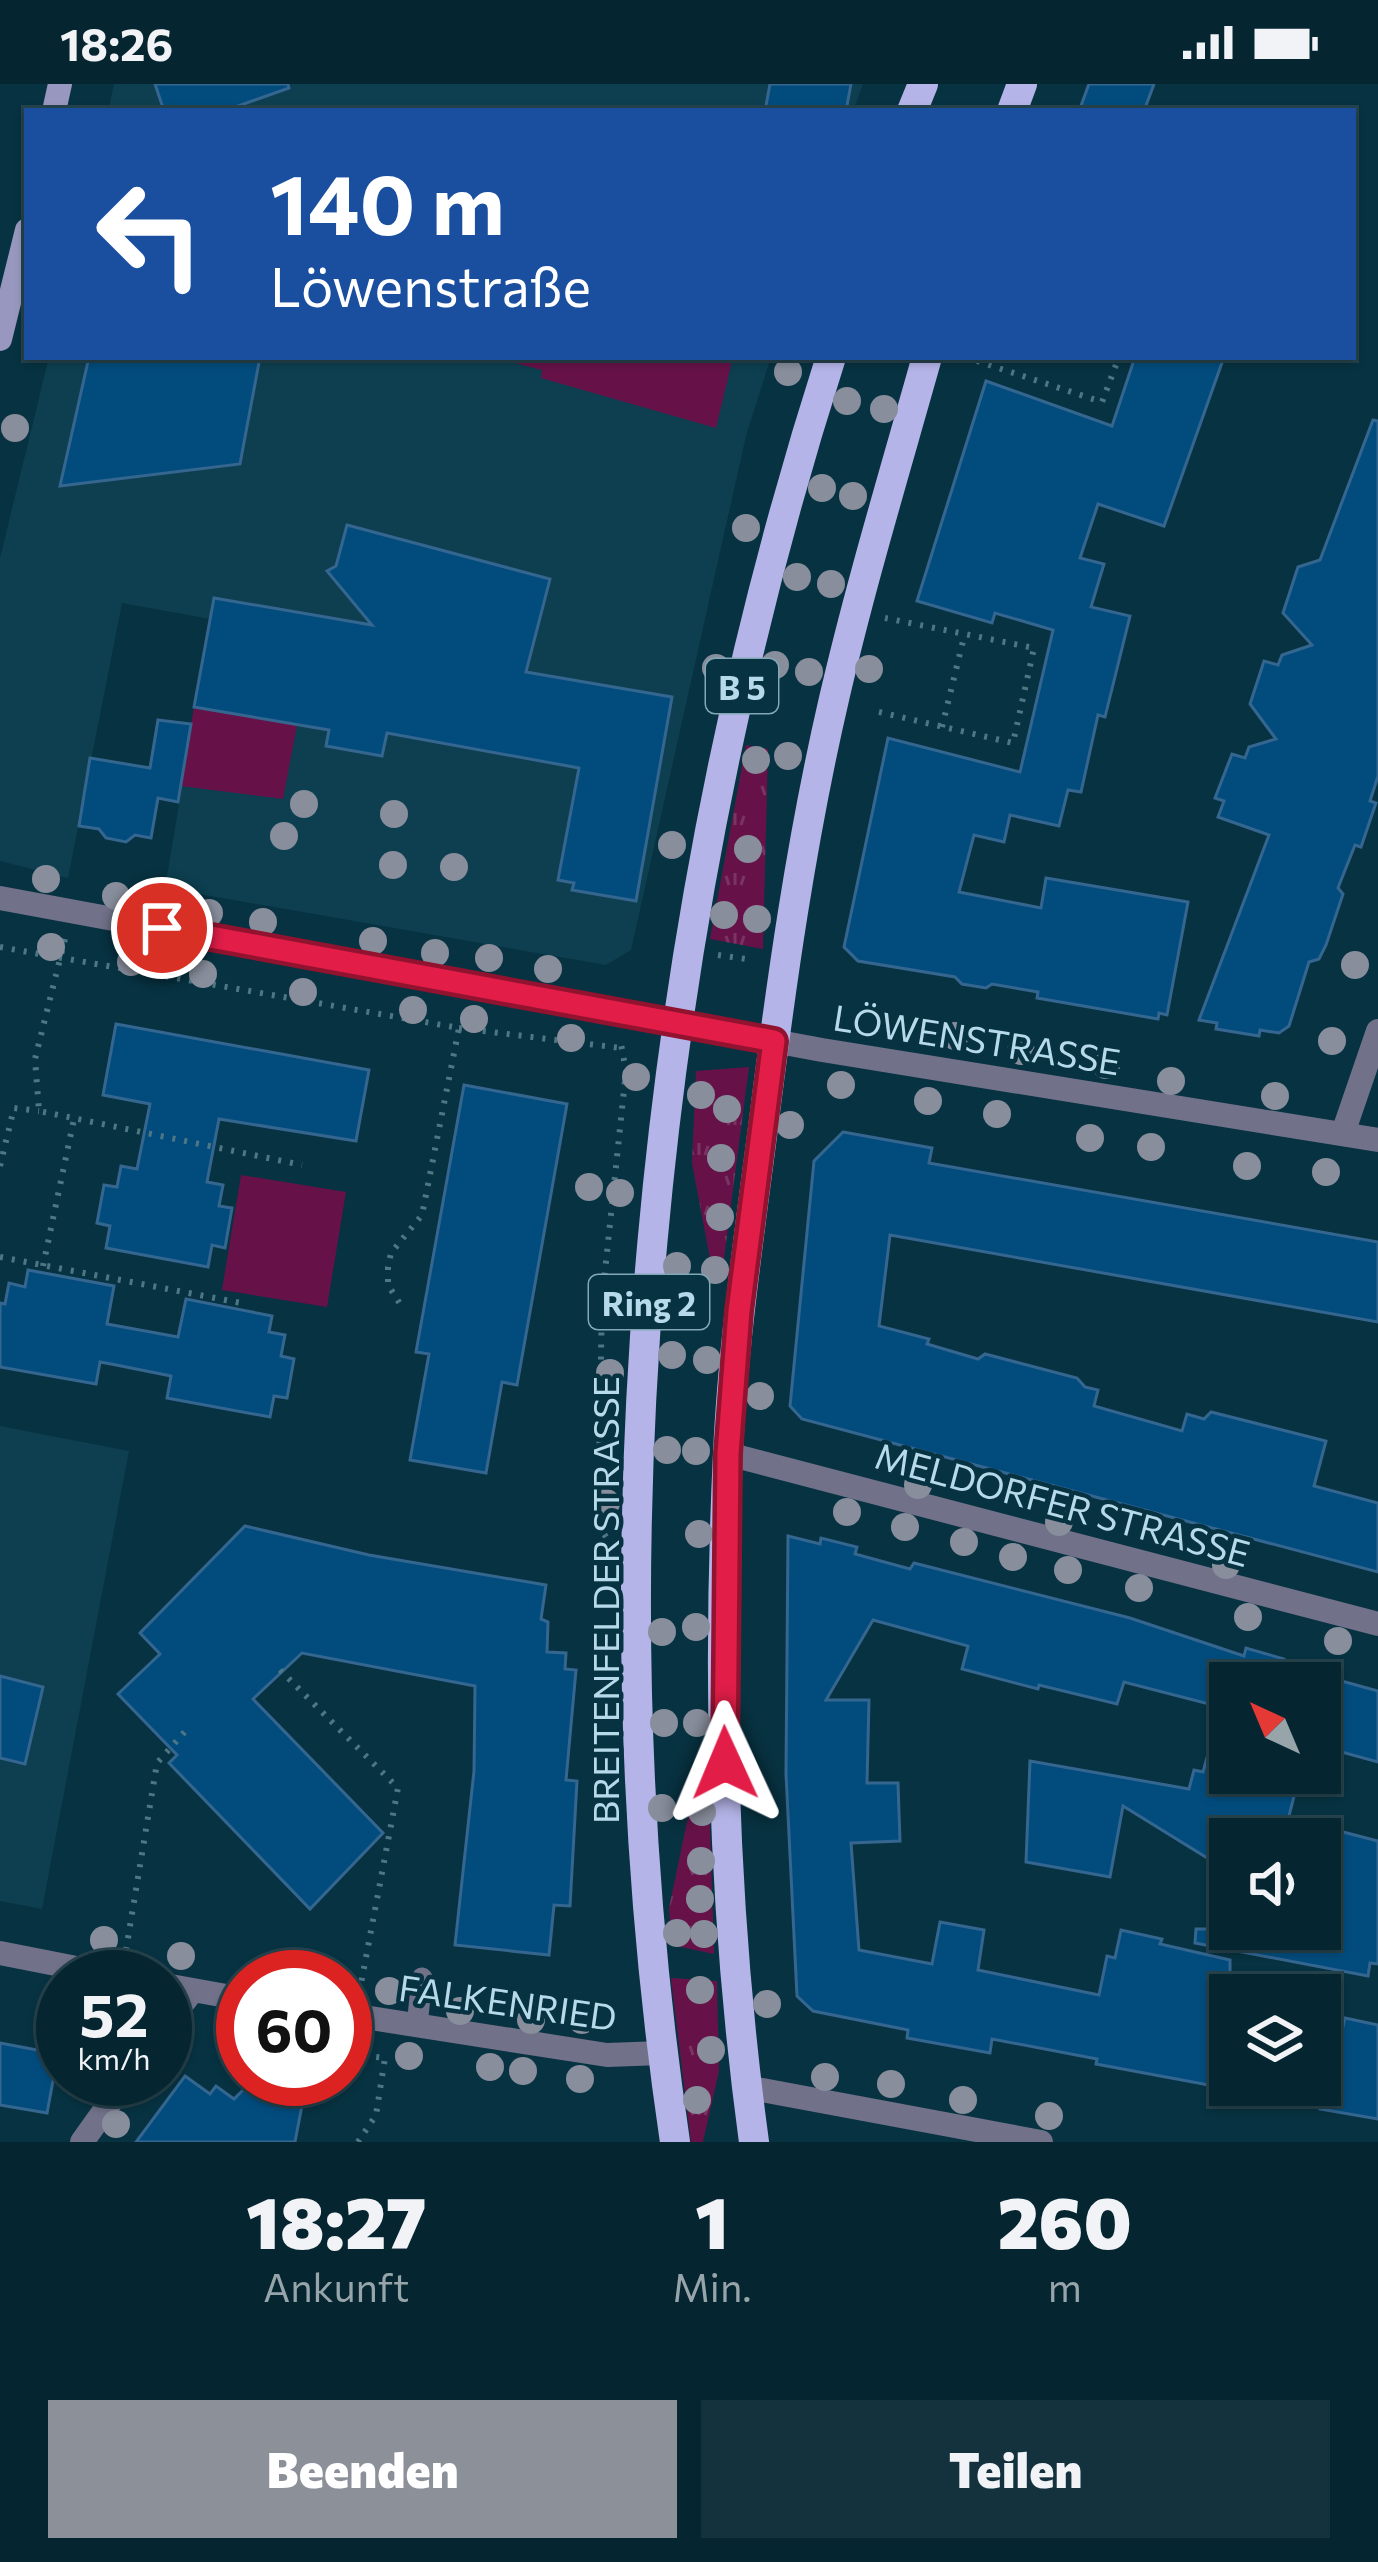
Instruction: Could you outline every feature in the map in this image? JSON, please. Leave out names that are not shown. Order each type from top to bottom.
[{"type":"main road","name":"BREITENFELDER STRASSE","points":[[675,2142],[646,1901],[635,1712],[637,1438],[670,1082],[721,785],[791,481],[830,360]]},
{"type":"main road","name":"Ring 2","points":[[754,2142],[735,1976],[723,1720],[728,1454],[739,1311],[782,965],[833,701],[926,360]]},
{"type":"street","points":[[0,339],[24,242]]},
{"type":"street","name":"LÖWENSTRASSE","points":[[0,898],[774,1041],[1378,1140]]},
{"type":"street","points":[[1343,1133],[1378,1031]]},
{"type":"street","name":"MELDORFER STRASSE","points":[[728,1454],[1378,1624]]},
{"type":"street","points":[[0,1953],[36,1960]]},
{"type":"street","points":[[192,1991],[216,1995]]},
{"type":"street","name":"FALKENRIED","points":[[372,2019],[607,2055],[662,2053]]},
{"type":"street","points":[[746,2087],[1041,2142]]},
{"type":"street","points":[[82,2142],[108,2106]]},
{"type":"lane","points":[[417,2026],[422,1978]]},
{"type":"path","points":[[976,361],[1102,403],[1118,360]]},
{"type":"path","points":[[876,615],[1034,648],[1013,743],[879,712]]},
{"type":"path","points":[[942,727],[964,637]]},
{"type":"path","points":[[39,1111],[35,1059],[72,912]]},
{"type":"path","points":[[0,947],[458,1028],[621,1048]]},
{"type":"path","points":[[709,954],[762,962]]},
{"type":"path","points":[[615,1011],[626,1071],[602,1300],[598,1525],[637,1584]]},
{"type":"path","points":[[404,1310],[388,1286],[388,1267],[391,1253],[422,1215],[458,1028]]},
{"type":"path","points":[[0,1166],[14,1108],[302,1165]]},
{"type":"path","points":[[43,1266],[74,1119]]},
{"type":"path","points":[[0,1258],[241,1303]]},
{"type":"path","points":[[280,1670],[398,1788],[364,1950]]},
{"type":"path","points":[[127,1950],[158,1763],[188,1729]]},
{"type":"path","points":[[358,2142],[376,2115],[385,2058],[372,2056]]},
{"type":"shaded area","points":[[114,84],[863,84],[854,108],[109,108]]},
{"type":"shaded area","points":[[48,360],[770,360],[746,436],[631,950],[606,965],[165,888],[210,619],[122,603],[68,878],[0,861],[0,558]]},
{"type":"shaded area","points":[[0,1426],[129,1451],[42,1909],[0,1901]]},
{"type":"green space","points":[[503,360],[732,360],[716,428],[541,378],[542,370]]},
{"type":"green space","points":[[194,707],[297,725],[283,799],[181,786]]},
{"type":"green space","points":[[746,745],[768,749],[763,949],[710,939]]},
{"type":"green space","points":[[749,1067],[722,1274],[711,1264],[692,1163],[696,1071]]},
{"type":"green space","points":[[241,1175],[346,1192],[327,1307],[222,1290]]},
{"type":"green space","points":[[692,1798],[709,1798],[714,1954],[672,1945],[669,1908]]},
{"type":"green space","points":[[671,1978],[717,1981],[719,2071],[703,2142],[691,2142]]},
{"type":"building","points":[[155,84],[288,84],[289,88],[232,108],[163,108]]},
{"type":"building","points":[[770,84],[851,84],[847,108],[766,108]]},
{"type":"building","points":[[1089,84],[1154,84],[1145,108],[1080,108]]},
{"type":"building","points":[[88,360],[259,360],[240,464],[60,486]]},
{"type":"building","points":[[1134,360],[1223,360],[1164,526],[1098,504],[1080,558],[1104,564],[1091,607],[1130,616],[1105,717],[1098,715],[1081,792],[1068,790],[1059,826],[1010,815],[1004,842],[974,835],[959,892],[1041,908],[1046,878],[1188,902],[1167,1015],[1159,1013],[1158,1019],[1037,998],[1038,992],[962,984],[955,977],[858,961],[844,947],[888,738],[1020,772],[1053,630],[995,613],[992,623],[917,601],[986,381],[1112,426]]},
{"type":"building","points":[[1373,420],[1378,421],[1378,776],[1370,801],[1376,803],[1361,847],[1355,845],[1338,888],[1343,894],[1326,945],[1319,959],[1309,962],[1289,1026],[1279,1033],[1260,1030],[1259,1036],[1216,1029],[1217,1023],[1199,1020],[1269,835],[1218,817],[1224,801],[1215,798],[1232,754],[1245,758],[1249,747],[1276,739],[1250,704],[1264,661],[1278,665],[1282,655],[1312,645],[1283,613],[1298,567],[1320,560]]},
{"type":"building","points":[[347,525],[550,579],[526,672],[672,697],[636,901],[572,890],[574,883],[558,880],[579,768],[387,733],[382,756],[326,746],[329,730],[194,707],[214,598],[372,625],[327,571],[336,566]]},
{"type":"building","points":[[158,720],[191,724],[178,802],[158,798],[151,838],[135,835],[126,842],[106,838],[99,829],[79,826],[90,758],[150,768]]},
{"type":"building","points":[[116,1024],[369,1070],[356,1141],[219,1119],[207,1182],[223,1185],[219,1206],[232,1208],[225,1248],[212,1245],[208,1267],[106,1248],[110,1226],[97,1223],[104,1185],[117,1187],[121,1166],[137,1169],[150,1104],[103,1095]]},
{"type":"building","points":[[464,1085],[567,1104],[517,1385],[502,1382],[486,1473],[410,1460],[429,1354],[416,1352]]},
{"type":"building","points":[[843,1132],[932,1148],[929,1163],[1378,1242],[1378,1322],[890,1235],[879,1326],[978,1359],[985,1354],[1077,1378],[1085,1387],[1098,1390],[1094,1406],[1182,1431],[1187,1414],[1204,1419],[1211,1412],[1326,1441],[1314,1486],[1378,1503],[1378,1572],[802,1419],[790,1406],[814,1161]]},
{"type":"building","points":[[28,1270],[114,1286],[107,1324],[178,1337],[186,1299],[272,1316],[269,1332],[285,1335],[281,1356],[294,1359],[287,1398],[274,1396],[270,1417],[167,1398],[171,1376],[111,1364],[100,1362],[96,1384],[0,1367],[0,1303],[5,1304],[9,1283],[25,1287]]},
{"type":"building","points":[[245,1526],[369,1555],[546,1585],[541,1619],[548,1622],[547,1652],[566,1653],[565,1669],[576,1670],[566,1780],[577,1781],[570,1906],[554,1905],[549,1955],[455,1945],[474,1771],[475,1686],[302,1653],[253,1699],[383,1833],[310,1909],[169,1763],[177,1755],[118,1694],[160,1654],[140,1633]]},
{"type":"building","points":[[788,1536],[820,1544],[821,1538],[857,1547],[855,1554],[910,1569],[914,1563],[1130,1618],[1244,1656],[1246,1648],[1284,1659],[1209,1662],[1209,1704],[1124,1682],[1117,1704],[962,1669],[968,1646],[873,1620],[826,1700],[869,1700],[867,1783],[898,1783],[900,1841],[851,1843],[859,1950],[932,1964],[940,1922],[984,1930],[978,1970],[1099,1995],[1107,1956],[1115,1958],[1121,1930],[1230,1960],[1230,1974],[1209,1974],[1209,2085],[992,2039],[990,2053],[907,2038],[908,2030],[813,2011],[797,1996],[786,1774]]},
{"type":"building","points":[[0,1676],[43,1687],[25,1764],[0,1758]]},
{"type":"building","points":[[1341,1681],[1378,1691],[1378,1762],[1341,1752]]},
{"type":"building","points":[[1209,1750],[1209,1794],[1295,1794],[1288,1818],[1209,1818],[1209,1859],[1123,1806],[1110,1877],[1026,1862],[1030,1761],[1189,1789],[1194,1770],[1203,1772]]},
{"type":"building","points":[[1341,1831],[1378,1841],[1378,1964],[1370,1963],[1368,1976],[1232,1950],[1341,1950]]},
{"type":"building","points":[[1196,1929],[1209,1929],[1209,1946],[1195,1943]]},
{"type":"building","points":[[1345,2018],[1378,2025],[1378,2119],[1320,2109],[1341,2106]]},
{"type":"building","points":[[0,2043],[36,2050],[36,2106],[48,2106],[47,2113],[0,2105]]},
{"type":"building","points":[[192,2081],[210,2094],[216,2086],[216,2106],[302,2106],[295,2142],[136,2142],[163,2106],[192,2106]]},
{"type":"route","points":[[162,928],[774,1041],[739,1311],[728,1454],[725,1763]]}]
